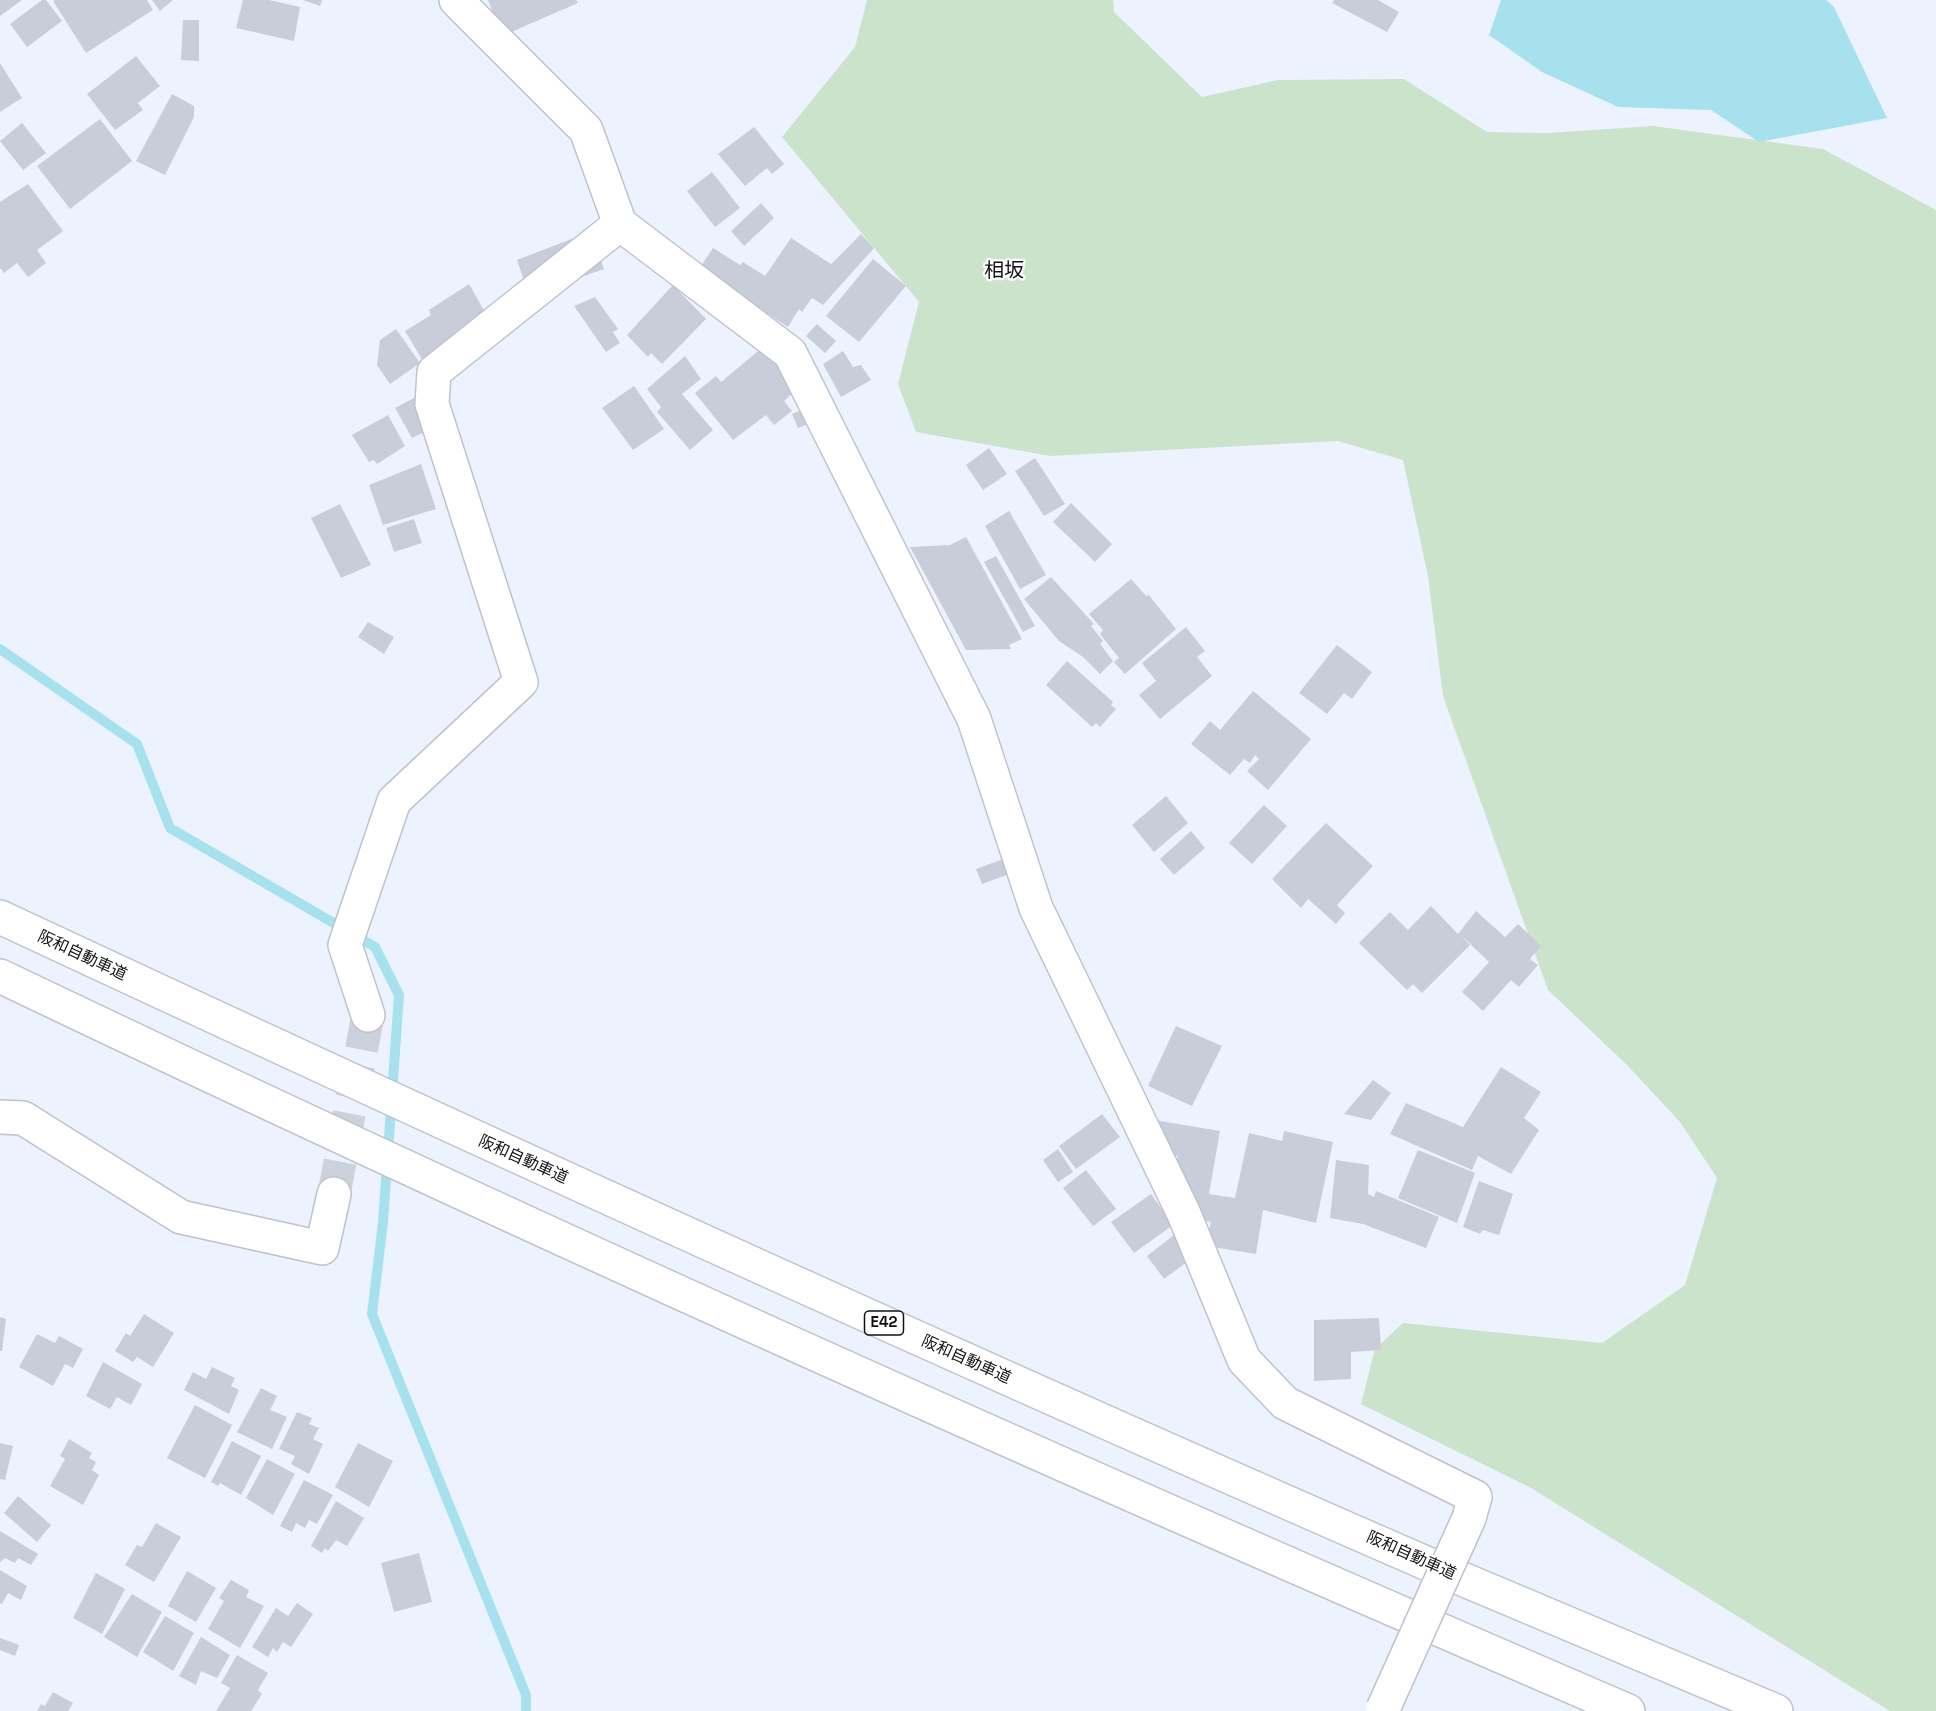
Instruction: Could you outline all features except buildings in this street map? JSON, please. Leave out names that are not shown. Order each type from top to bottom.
[{"type":"main road","points":[[456,0],[586,130],[620,224],[790,353],[974,719],[1036,908],[1184,1214],[1244,1360],[1286,1403],[1475,1497],[1469,1518],[1383,1710]]},
{"type":"main road","points":[[368,1015],[345,945],[394,801],[521,682],[432,404],[434,372],[620,224]]},
{"type":"main road","name":"阪和自動車道","points":[[0,917],[460,1132],[980,1366],[1466,1580],[1776,1711]]},
{"type":"main road","points":[[0,976],[327,1132],[913,1397],[1628,1711]]},
{"type":"main road","points":[[0,1117],[23,1118],[181,1217],[322,1248],[334,1194]]},
{"type":"green space","points":[[867,0],[1113,0],[1114,12],[1202,97],[1278,80],[1404,79],[1487,132],[1547,133],[1653,126],[1823,149],[1936,210],[1936,1711],[1890,1711],[1531,1488],[1361,1404],[1375,1349],[1403,1323],[1602,1343],[1685,1285],[1717,1178],[1680,1122],[1626,1064],[1548,990],[1443,696],[1428,576],[1403,460],[1338,441],[1050,456],[916,432],[898,384],[919,302],[782,137],[855,47]]},
{"type":"water","points":[[1501,0],[1826,0],[1834,7],[1887,118],[1759,142],[1711,110],[1618,107],[1542,72],[1489,35]]},
{"type":"waterway","points":[[0,649],[137,744],[170,828],[375,947],[399,995],[383,1222],[372,1314],[526,1695],[526,1711]]},
{"type":"tunnel","points":[[334,1194],[368,1015]]},
{"type":"district","name":"相坂","points":[[1004,272]]}]
